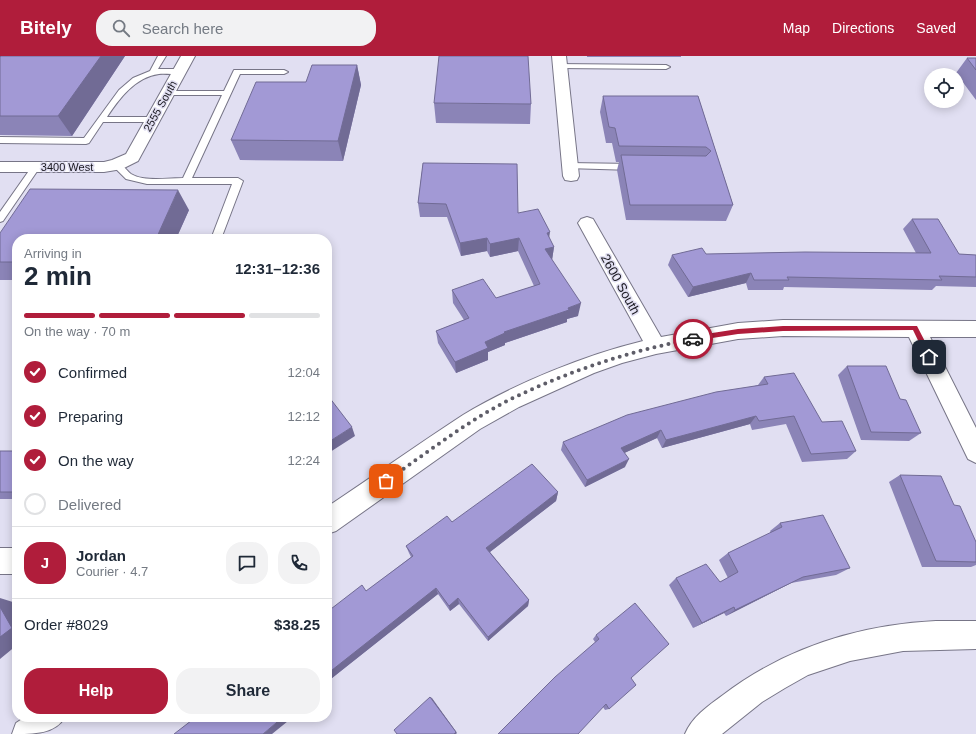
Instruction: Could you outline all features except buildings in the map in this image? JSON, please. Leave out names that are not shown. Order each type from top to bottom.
[{"type":"street","name":"2555 South","points":[[132,157],[188,56]]},
{"type":"street","points":[[559,61],[570,171]]},
{"type":"street","name":"3400 West","points":[[0,167],[104,167],[116,165],[132,157]]},
{"type":"street","name":"2600 South","points":[[587,223],[656,346]]},
{"type":"street","points":[[332,519],[472,422],[511,400],[586,367],[620,355],[656,346],[738,331],[783,328],[976,329]]},
{"type":"street","points":[[915,328],[976,452]]},
{"type":"street","points":[[0,561],[12,561]]},
{"type":"street","points":[[700,734],[743,697],[777,675],[813,658],[856,646],[898,638],[930,635],[976,635]]},
{"type":"street","points":[[27,734],[43,722]]},
{"type":"lane","points":[[0,140],[86,141],[121,90],[152,72],[162,56]]},
{"type":"lane","points":[[559,61],[666,67]]},
{"type":"lane","points":[[152,72],[179,71]]},
{"type":"lane","points":[[186,181],[237,72],[284,72]]},
{"type":"lane","points":[[167,93],[227,93]]},
{"type":"lane","points":[[101,119],[152,120]]},
{"type":"lane","points":[[116,165],[129,177],[147,181],[238,181],[218,234]]},
{"type":"lane","points":[[0,219],[36,167]]},
{"type":"lane","points":[[570,171],[644,167]]},
{"type":"way so far","points":[[386,481],[472,422],[511,400],[586,367],[620,355],[693,339]]},
{"type":"route","points":[[693,339],[738,331],[783,328],[915,328],[929,357]]}]
